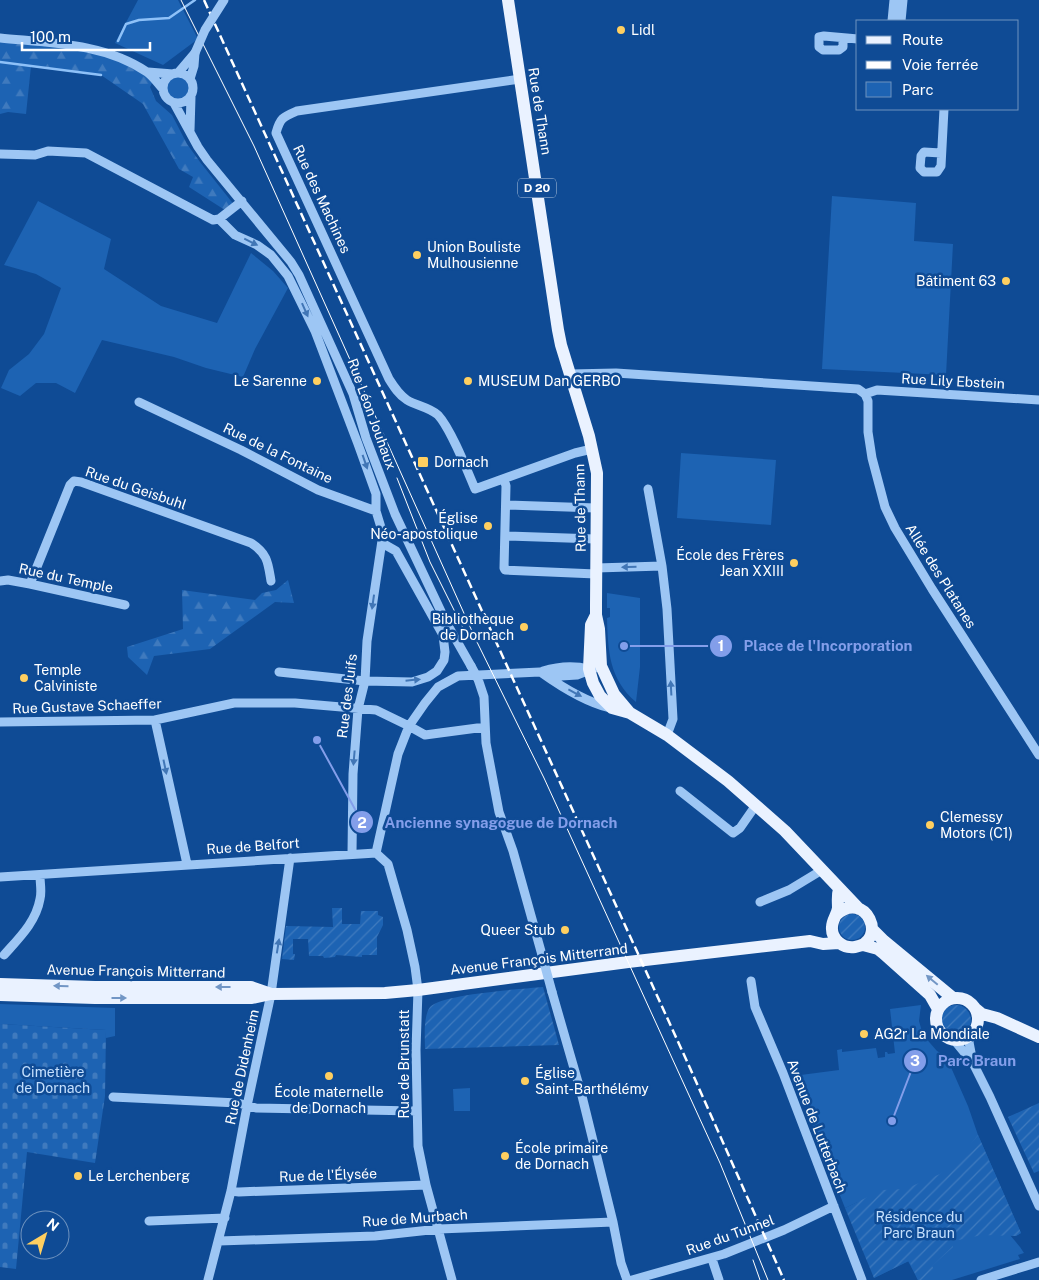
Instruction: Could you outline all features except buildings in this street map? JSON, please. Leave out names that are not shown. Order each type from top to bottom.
[{"type":"main road","name":"Rue de Thann","points":[[508,0],[558,330],[592,449],[597,474],[596,615],[599,628],[595,668]]},
{"type":"main road","points":[[595,668],[630,713]]},
{"type":"main road","points":[[595,668],[593,682],[600,696],[612,708],[630,713],[667,735],[728,781],[785,831],[839,889],[869,916],[872,928],[884,940],[953,998]]},
{"type":"main road","points":[[839,889],[834,921],[835,939],[839,943],[851,948],[868,940],[872,928]]},
{"type":"main road","points":[[834,921],[847,908],[859,908]]},
{"type":"main road","name":"Avenue François Mitterrand","points":[[810,941],[834,921]]},
{"type":"main road","name":"Avenue François Mitterrand","points":[[0,995],[95,998],[252,998],[271,994],[385,993],[810,941],[823,944],[839,943]]},
{"type":"main road","points":[[863,944],[878,949],[883,953],[930,995],[938,1009]]},
{"type":"main road","name":"Avenue François Mitterrand","points":[[0,984],[251,988],[271,994]]},
{"type":"main road","points":[[1004,1021],[983,1024],[961,1040],[948,1038],[938,1029],[936,1022],[938,1009],[947,1000],[953,998],[966,1000],[982,1014],[993,1016],[1004,1021],[1039,1037]]},
{"type":"main road","points":[[974,1031],[978,1015],[976,1008]]},
{"type":"street","points":[[190,79],[195,53],[205,30],[224,0]]},
{"type":"street","points":[[892,20],[894,0]]},
{"type":"street","points":[[901,20],[903,0]]},
{"type":"street","points":[[0,38],[99,50],[148,72],[182,74],[190,79],[194,88],[191,97],[190,133]]},
{"type":"street","points":[[843,38],[856,39]]},
{"type":"street","points":[[163,89],[166,80],[175,74],[195,53]]},
{"type":"street","points":[[148,72],[163,89],[166,98],[174,103],[184,103],[191,97]]},
{"type":"street","name":"Rue des Machines","points":[[504,479],[475,489],[438,415],[432,410],[407,400],[396,390],[389,379],[276,133],[279,122],[285,116],[297,111],[520,79]]},
{"type":"street","name":"Rue Léon Jouhaux","points":[[174,103],[207,160],[291,262],[299,275],[352,394],[394,514],[446,622],[478,679],[484,697],[486,743],[499,812],[513,851],[582,1096],[613,1222],[621,1263],[627,1280]]},
{"type":"street","points":[[941,153],[944,110]]},
{"type":"street","points":[[0,154],[35,155],[48,151],[86,154],[214,220],[219,219],[242,201]]},
{"type":"street","points":[[219,219],[235,235],[257,245],[271,255],[291,280],[315,331],[376,494],[376,511],[383,534],[382,543],[393,548],[443,635],[444,660],[438,671],[412,682],[365,681],[279,672]]},
{"type":"street","points":[[570,374],[616,373],[806,385],[858,389],[865,394]]},
{"type":"street","name":"Rue Lily Ebstein","points":[[865,394],[877,390],[1039,400]]},
{"type":"street","name":"Allée des Platanes","points":[[865,394],[868,401],[868,432],[872,458],[885,507],[895,528],[1039,755]]},
{"type":"street","name":"Rue de la Fontaine","points":[[139,402],[241,450],[318,490],[376,511]]},
{"type":"street","points":[[592,449],[575,453],[504,479],[506,486],[504,568],[506,570],[596,571],[662,566]]},
{"type":"street","name":"Rue du Geisbuhl","points":[[30,584],[70,485],[74,481],[251,543],[261,549],[268,560],[271,581]]},
{"type":"street","points":[[648,489],[662,566],[667,609],[673,720],[667,735]]},
{"type":"street","points":[[506,505],[596,508]]},
{"type":"street","points":[[506,536],[596,539]]},
{"type":"street","name":"Rue des Juifs","points":[[352,853],[353,774],[358,709],[365,681],[367,641],[382,543]]},
{"type":"street","name":"Rue du Temple","points":[[0,581],[8,580],[30,584],[125,605]]},
{"type":"street","points":[[376,853],[398,754],[410,726],[438,687],[451,679],[466,675],[540,672],[561,676],[577,675],[595,668]]},
{"type":"street","points":[[540,672],[554,682],[595,704],[612,708]]},
{"type":"street","name":"Rue Gustave Schaeffer","points":[[0,722],[155,720],[234,703],[295,703],[376,710],[410,726]]},
{"type":"street","points":[[155,720],[187,864]]},
{"type":"street","points":[[410,726],[425,735],[485,727]]},
{"type":"street","points":[[680,791],[733,833],[740,828],[756,805]]},
{"type":"street","name":"Rue de Belfort","points":[[0,877],[40,876],[187,864],[376,853]]},
{"type":"street","name":"Rue de Brunstatt","points":[[376,853],[388,864],[407,930],[415,967],[418,990],[418,1146],[426,1186],[452,1280]]},
{"type":"street","name":"Rue de Didenheim","points":[[208,1280],[232,1191],[247,1106],[271,994],[290,858]]},
{"type":"street","points":[[760,902],[789,890],[822,870]]},
{"type":"street","points":[[4,955],[30,925],[37,912],[41,898],[40,876]]},
{"type":"street","name":"Avenue de Lutterbach","points":[[751,981],[754,1007],[783,1073],[862,1280]]},
{"type":"street","points":[[973,1063],[970,1042],[974,1031]]},
{"type":"street","points":[[954,1040],[973,1063],[1039,1206]]},
{"type":"street","points":[[113,1097],[238,1103],[256,1108],[417,1111]]},
{"type":"street","name":"Rue de l'Élysée","points":[[232,1191],[426,1186]]},
{"type":"street","name":"Rue du Tunnel","points":[[632,1280],[712,1259],[768,1237],[834,1206]]},
{"type":"street","points":[[149,1221],[225,1218]]},
{"type":"street","name":"Rue de Murbach","points":[[219,1241],[374,1236],[439,1229],[613,1222]]},
{"type":"street","points":[[712,1259],[719,1280]]},
{"type":"street","points":[[981,1280],[1039,1262]]},
{"type":"green space","points":[[138,0],[178,0],[198,39],[163,65],[115,43]]},
{"type":"green space","points":[[0,38],[99,50],[154,79],[150,87],[156,101],[172,115],[187,144],[235,206],[228,212],[189,187],[193,177],[179,169],[143,104],[101,75],[31,66],[26,114],[8,112],[0,114]]},
{"type":"green space","points":[[178,77],[186,80],[189,88],[186,96],[178,99],[170,96],[167,88],[170,80]]},
{"type":"green space","points":[[832,196],[916,203],[914,241],[953,244],[946,375],[822,369]]},
{"type":"green space","points":[[38,201],[111,239],[104,269],[161,306],[217,323],[251,253],[273,271],[288,288],[255,349],[243,377],[206,368],[174,357],[102,340],[75,393],[56,383],[36,383],[20,396],[1,388],[9,370],[29,354],[44,334],[61,288],[36,274],[4,265]]},
{"type":"green space","points":[[681,453],[776,460],[771,525],[677,518]]},
{"type":"green space","points":[[288,580],[294,603],[275,602],[210,649],[154,656],[147,675],[128,657],[127,647],[183,629],[182,590],[255,600],[262,593],[276,590]]},
{"type":"green space","points":[[607,593],[640,598],[640,667],[636,702],[620,684],[609,653],[607,618],[610,617],[610,608],[607,608]]},
{"type":"green space","points":[[332,908],[342,908],[342,924],[360,924],[361,911],[378,911],[378,915],[383,917],[383,925],[377,937],[377,955],[362,955],[362,957],[336,955],[335,957],[324,958],[323,956],[309,956],[308,939],[293,939],[294,960],[282,959],[286,926],[333,927]]},
{"type":"green space","points":[[852,914],[862,917],[865,927],[862,937],[852,940],[842,937],[839,927],[842,917]]},
{"type":"green space","points":[[543,987],[559,1045],[425,1049],[426,1016],[430,1007],[437,1002],[465,995]]},
{"type":"green space","points":[[0,1004],[115,1008],[115,1036],[106,1038],[106,1030],[0,1024]]},
{"type":"green space","points":[[921,1005],[919,1021],[923,1035],[937,1051],[946,1056],[1021,1233],[1016,1236],[1010,1235],[1024,1253],[1018,1255],[1020,1259],[952,1280],[918,1280],[908,1261],[874,1278],[858,1202],[845,1208],[793,1076],[839,1070],[837,1050],[842,1049],[842,1052],[876,1048],[878,1058],[885,1057],[885,1052],[888,1054],[895,1053],[890,1009]]},
{"type":"green space","points":[[956,1005],[967,1009],[971,1020],[967,1031],[956,1035],[945,1031],[941,1020],[945,1009]]},
{"type":"green space","name":"Cimetière de Dornach","points":[[0,1024],[106,1030],[105,1096],[95,1163],[27,1152],[22,1210],[20,1210],[16,1269],[0,1267]]},
{"type":"green space","points":[[470,1088],[470,1111],[454,1111],[453,1089]]},
{"type":"green space","points":[[1039,1103],[1039,1171],[1034,1173],[1008,1117]]},
{"type":"green space","name":"Résidence du Parc Braun","points":[[978,1135],[1021,1233],[1016,1236],[982,1235],[954,1241],[952,1242],[953,1247],[932,1266],[935,1271],[922,1280],[918,1280],[909,1261],[874,1278],[845,1208],[882,1190],[905,1189],[940,1174],[957,1161]]},
{"type":"waterway","points":[[118,41],[126,24],[139,20],[169,18],[195,0]]},
{"type":"waterway","points":[[0,62],[101,75]]},
{"type":"tram line","points":[[181,0],[254,146],[476,640],[544,778],[720,1163],[768,1280]]},
{"type":"tram line","points":[[397,478],[430,562],[469,640]]},
{"type":"tram line","points":[[753,1260],[760,1280]]},
{"type":"railway","points":[[204,0],[690,1068],[784,1280]]},
{"type":"place","name":"Lidl","points":[[621,30]]},
{"type":"place","name":"Union Bouliste Mulhousienne","points":[[417,255]]},
{"type":"place","name":"Bâtiment 63","points":[[1006,281]]},
{"type":"place","name":"Le Sarenne","points":[[317,381]]},
{"type":"place","name":"MUSEUM Dan GERBO","points":[[468,381]]},
{"type":"place","name":"Dornach","points":[[423,462]]},
{"type":"place","name":"Église Néo-apostolique","points":[[488,526]]},
{"type":"place","name":"École des Frères Jean XXIII","points":[[794,563]]},
{"type":"place","name":"Bibliothèque de Dornach","points":[[524,627]]},
{"type":"place","name":"Place de l'Incorporation","points":[[624,646]]},
{"type":"place","name":"Temple Calviniste","points":[[24,678]]},
{"type":"place","name":"Ancienne synagogue de Dornach","points":[[317,740]]},
{"type":"place","name":"Clemessy Motors (C1)","points":[[930,825]]},
{"type":"place","name":"Queer Stub","points":[[565,930]]},
{"type":"place","name":"AG2r La Mondiale","points":[[864,1034]]},
{"type":"place","name":"École maternelle de Dornach","points":[[329,1076]]},
{"type":"place","name":"Église Saint-Barthélémy","points":[[525,1081]]},
{"type":"place","name":"Parc Braun","points":[[892,1121]]},
{"type":"place","name":"École primaire de Dornach","points":[[505,1156]]},
{"type":"place","name":"Le Lerchenberg","points":[[78,1176]]}]
